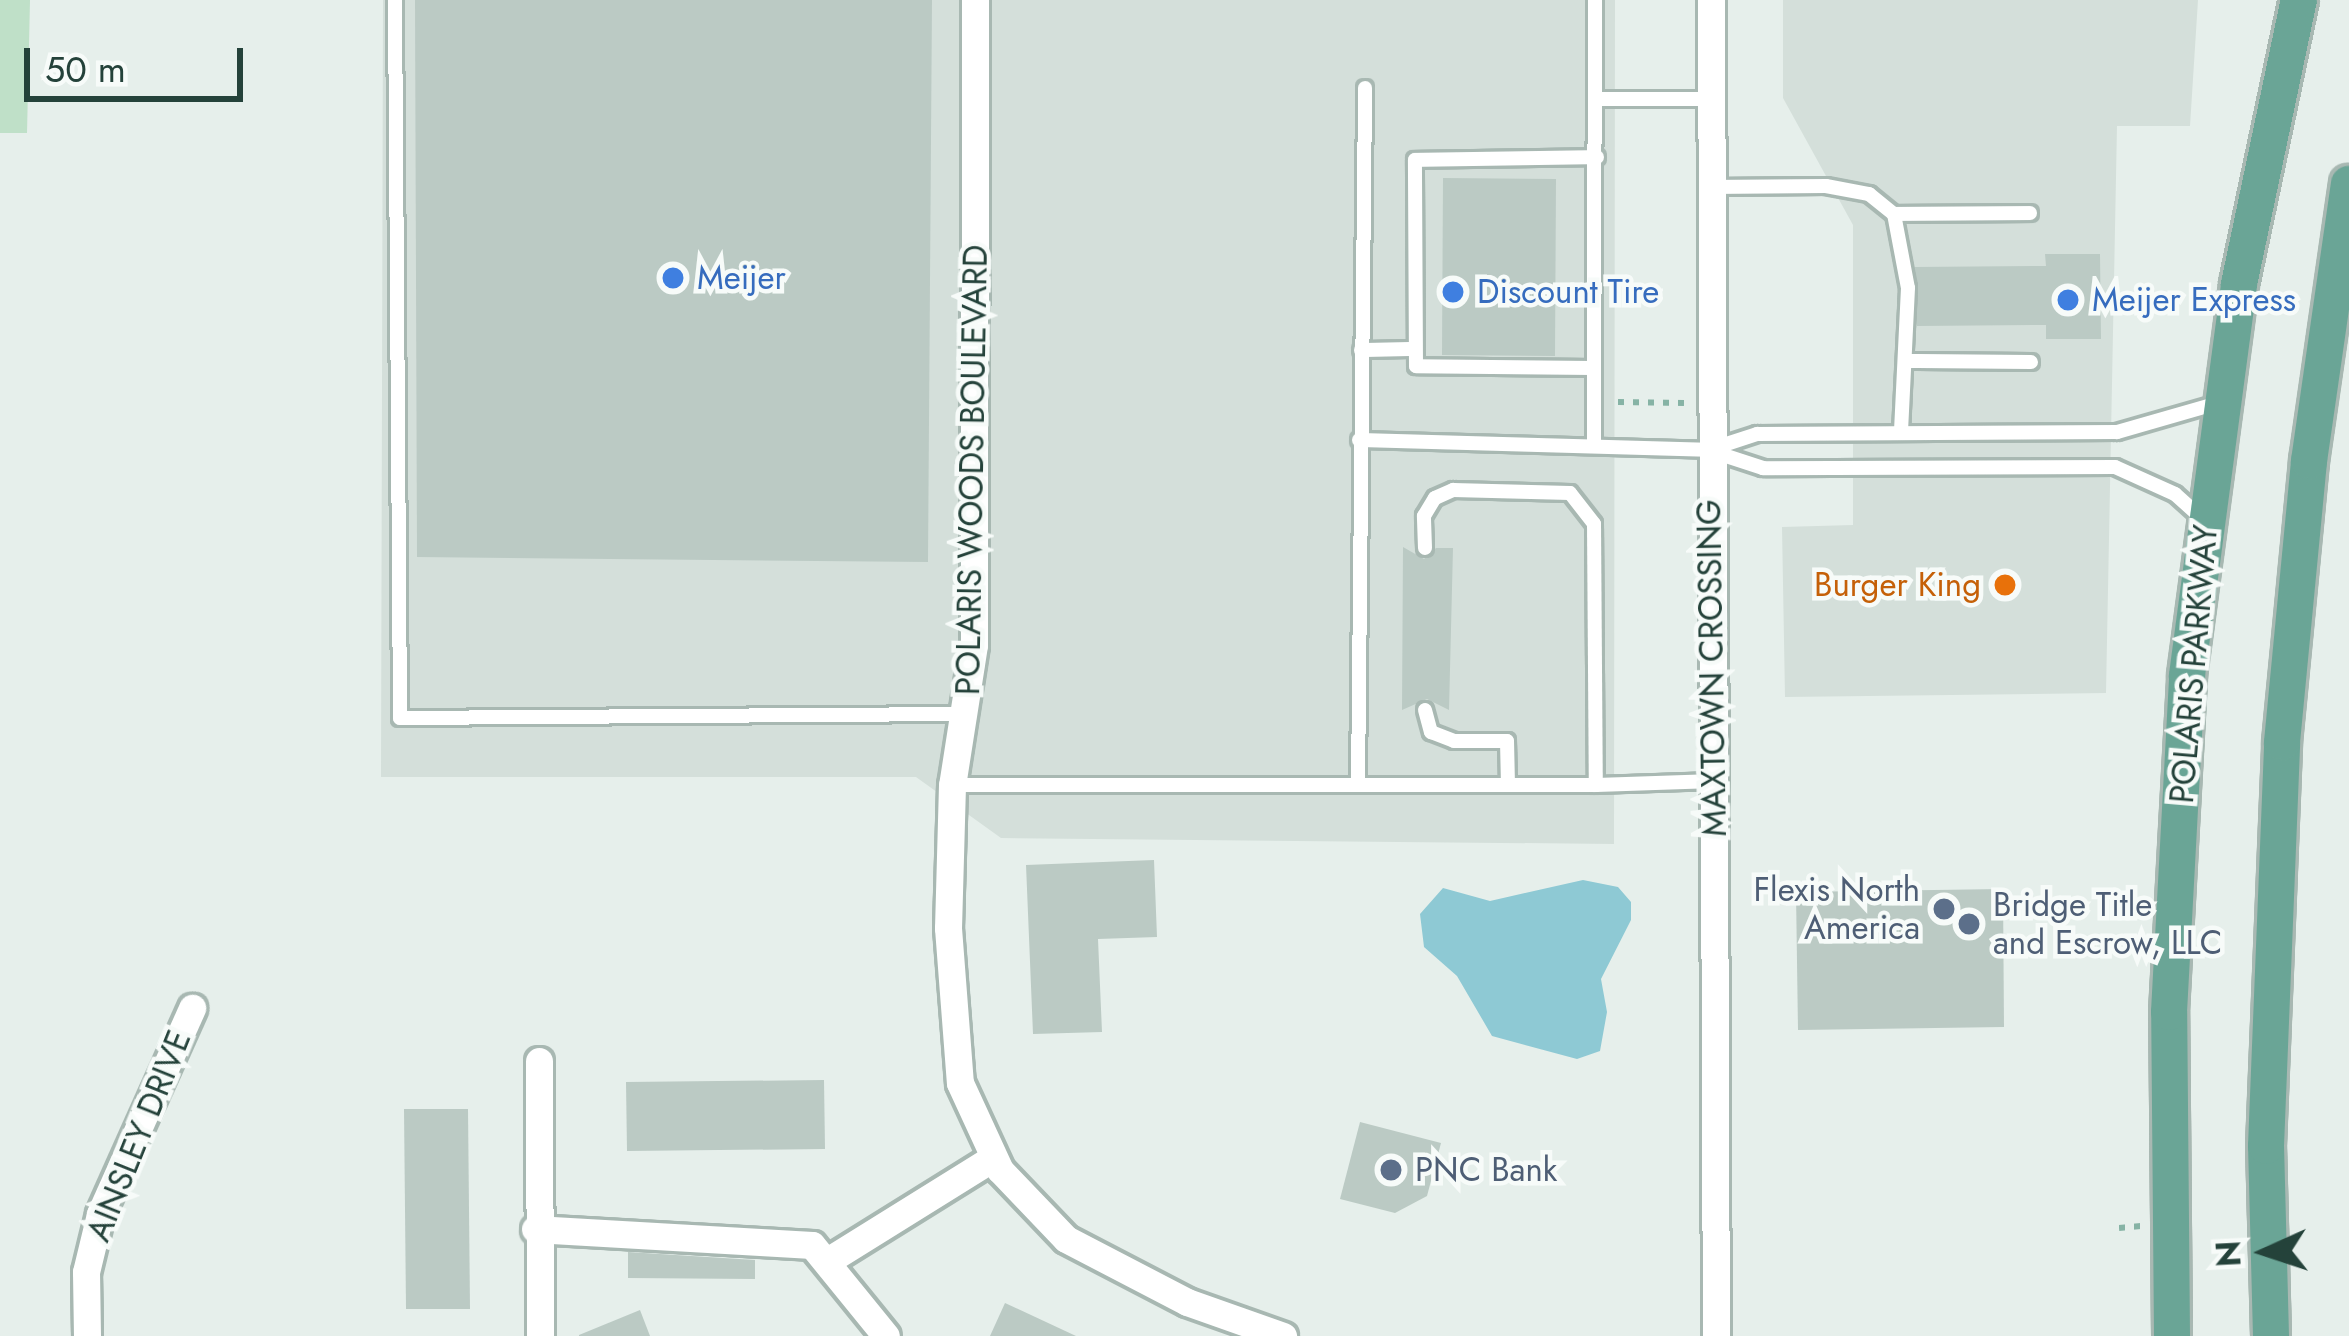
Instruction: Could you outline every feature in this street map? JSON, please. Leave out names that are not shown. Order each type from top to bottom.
[{"type":"main road","name":"POLARIS PARKWAY","points":[[2172,1336],[2169,1012],[2187,676],[2222,401],[2262,156],[2299,0]]},
{"type":"main road","points":[[2271,1336],[2266,1146],[2282,742],[2309,461],[2349,184]]},
{"type":"street","name":"POLARIS WOODS BOULEVARD","points":[[975,0],[968,714],[952,785],[950,1036],[960,1083],[993,1158],[1030,1207],[1105,1266],[1283,1336]]},
{"type":"street","name":"MAXTOWN CROSSING","points":[[1711,0],[1708,450],[1715,781],[1716,1336]]},
{"type":"street","name":"AINSLEY DRIVE","points":[[87,1336],[86,1272],[100,1214],[192,1008]]},
{"type":"street","points":[[539,1061],[535,1228],[540,1336]]},
{"type":"street","points":[[829,1260],[993,1158]]},
{"type":"street","points":[[535,1228],[780,1239],[812,1245],[829,1260],[886,1336]]},
{"type":"lane","points":[[395,0],[400,718],[968,714]]},
{"type":"lane","points":[[1594,444],[1595,0]]},
{"type":"lane","points":[[1358,785],[1365,88]]},
{"type":"lane","points":[[1598,99],[1707,99]]},
{"type":"lane","points":[[1594,368],[1416,366],[1415,160],[1597,157]]},
{"type":"lane","points":[[1709,187],[1826,186],[1869,194],[1894,214],[2030,214]]},
{"type":"lane","points":[[1894,214],[1908,288],[1901,430]]},
{"type":"lane","points":[[1360,350],[1414,349]]},
{"type":"lane","points":[[1906,361],[2031,362]]},
{"type":"lane","points":[[1708,450],[1757,434],[2117,432],[2172,422],[2222,401]]},
{"type":"lane","points":[[1360,440],[1708,450],[1763,468],[2115,467],[2175,494],[2206,523]]},
{"type":"lane","points":[[1425,548],[1424,516],[1453,490],[1570,494],[1587,508],[1594,524],[1596,785]]},
{"type":"lane","points":[[1425,710],[1431,732],[1454,741],[1507,741],[1508,785]]},
{"type":"lane","points":[[952,785],[1715,781]]},
{"type":"path","points":[[1618,402],[1684,403]]},
{"type":"path","points":[[2120,1228],[2141,1226]]},
{"type":"shaded area","points":[[383,0],[1615,0],[1614,844],[1001,838],[916,777],[381,777]]},
{"type":"shaded area","points":[[1783,0],[2198,0],[2190,126],[2117,126],[2106,693],[1785,697],[1782,527],[1853,525],[1853,225],[1783,98]]},
{"type":"green space","points":[[0,0],[30,0],[27,133],[0,133]]},
{"type":"water","points":[[1583,880],[1618,887],[1631,902],[1631,920],[1601,979],[1607,1012],[1600,1051],[1577,1059],[1492,1036],[1457,976],[1424,947],[1420,914],[1443,888],[1490,901]]},
{"type":"building","name":"Meijer","points":[[415,0],[932,0],[928,562],[417,557]]},
{"type":"building","points":[[1443,178],[1556,179],[1555,356],[1442,355]]},
{"type":"building","points":[[2045,254],[2100,254],[2101,339],[2046,339],[2046,325],[1917,326],[1915,267],[2046,266]]},
{"type":"building","points":[[1403,547],[1424,559],[1436,548],[1453,548],[1449,710],[1427,699],[1402,710]]},
{"type":"building","points":[[1154,860],[1157,937],[1098,939],[1102,1032],[1033,1034],[1026,865]]},
{"type":"building","points":[[2003,889],[2004,1027],[1798,1030],[1796,892]]},
{"type":"building","points":[[824,1080],[825,1149],[627,1151],[626,1082]]},
{"type":"building","points":[[404,1109],[468,1109],[470,1309],[406,1309]]},
{"type":"building","name":"PNC Bank","points":[[1360,1122],[1441,1143],[1427,1196],[1395,1213],[1340,1199]]},
{"type":"building","points":[[628,1252],[755,1260],[755,1279],[628,1278]]},
{"type":"building","points":[[1005,1303],[1076,1336],[990,1336]]},
{"type":"building","points":[[640,1310],[650,1336],[579,1336],[579,1335]]},
{"type":"place","name":"Meijer","points":[[673,278]]},
{"type":"place","name":"Discount Tire","points":[[1453,292]]},
{"type":"place","name":"Meijer Express","points":[[2068,300]]},
{"type":"place","name":"Burger King","points":[[2005,585]]},
{"type":"place","name":"Flexis North America","points":[[1944,909]]},
{"type":"place","name":"Bridge Title and Escrow, LLC","points":[[1969,924]]},
{"type":"place","name":"PNC Bank","points":[[1391,1170]]}]
